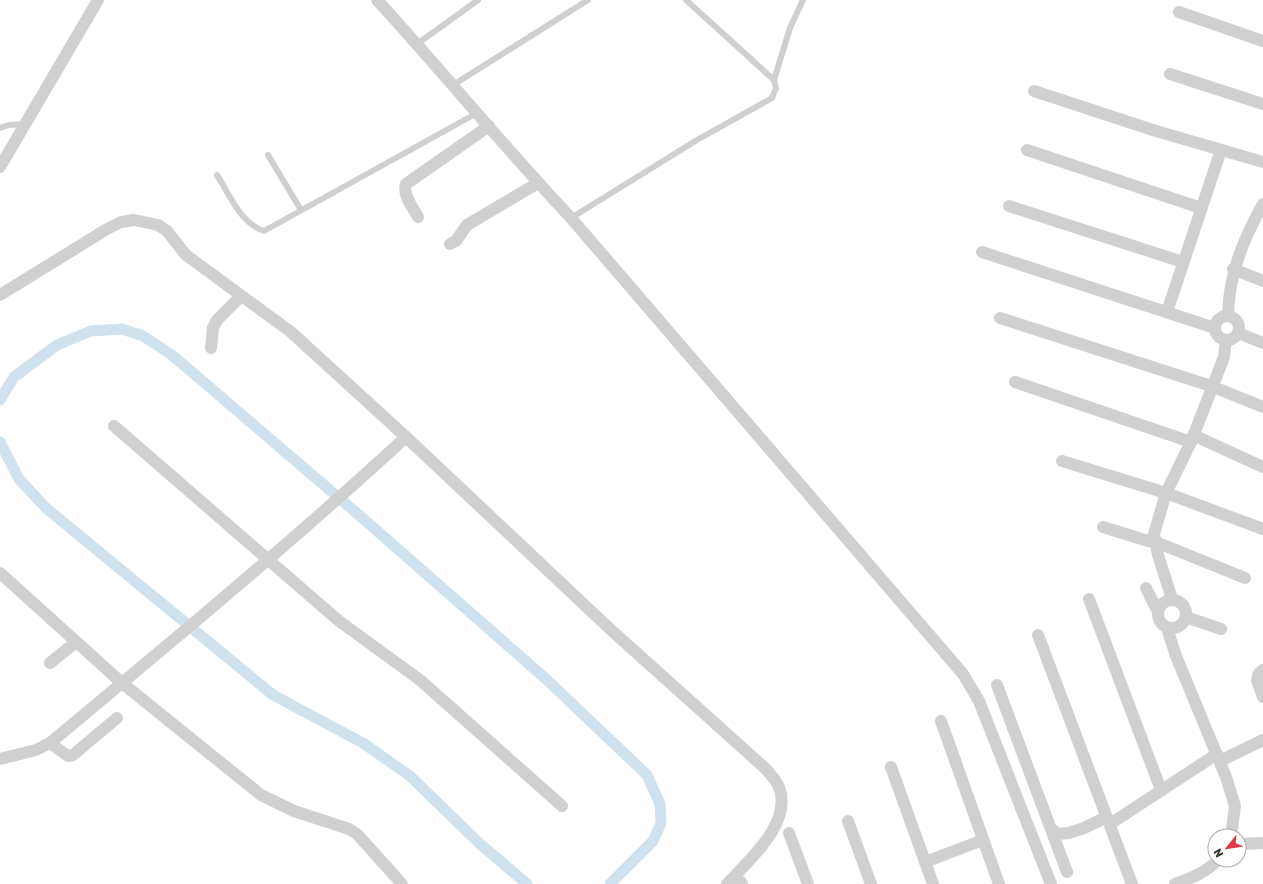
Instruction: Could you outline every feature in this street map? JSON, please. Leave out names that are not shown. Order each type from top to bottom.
[{"type":"street","points":[[0,167],[98,0]]},
{"type":"street","points":[[377,0],[538,183],[571,218],[963,674],[980,701],[1051,884]]},
{"type":"street","points":[[1179,12],[1263,41]]},
{"type":"street","points":[[1170,74],[1263,104]]},
{"type":"street","points":[[1034,91],[1156,131],[1263,162]]},
{"type":"street","points":[[418,218],[407,197],[404,187],[406,184],[489,126]]},
{"type":"street","points":[[1027,150],[1201,208]]},
{"type":"street","points":[[1166,312],[1221,150]]},
{"type":"street","points":[[450,244],[456,241],[467,225],[538,183]]},
{"type":"street","points":[[1228,315],[1233,269],[1242,245],[1259,219],[1263,204]]},
{"type":"street","points":[[1009,206],[1183,262]]},
{"type":"street","points":[[0,295],[107,229],[121,222],[134,220],[158,225],[167,231],[186,255],[291,332],[406,437],[610,628],[766,769],[779,787],[781,797],[778,820],[773,832],[727,884]]},
{"type":"street","points":[[982,252],[1215,328]]},
{"type":"street","points":[[1233,269],[1263,281]]},
{"type":"street","points":[[211,348],[213,328],[217,320],[241,296]]},
{"type":"street","points":[[1228,315],[1237,320],[1239,324],[1238,333],[1232,339],[1226,340],[1218,336],[1215,328],[1218,320],[1228,315]]},
{"type":"street","points":[[1000,318],[1211,386],[1263,407]]},
{"type":"street","points":[[1238,333],[1263,343]]},
{"type":"street","points":[[1172,599],[1154,534],[1166,493],[1192,438],[1211,386],[1224,357],[1226,340]]},
{"type":"street","points":[[1015,382],[1192,438],[1263,467]]},
{"type":"street","points":[[114,426],[339,621],[420,680],[562,806]]},
{"type":"street","points":[[0,759],[36,750],[50,743],[209,611],[353,486],[406,437]]},
{"type":"street","points":[[1062,461],[1166,493],[1263,529]]},
{"type":"street","points":[[1103,527],[1148,542],[1156,542],[1245,578]]},
{"type":"street","points":[[0,573],[122,683],[261,796],[294,811],[349,829],[357,834],[402,884]]},
{"type":"street","points":[[1146,588],[1158,612],[1160,623],[1167,628],[1172,629],[1181,626],[1186,617],[1184,606],[1177,600],[1172,599],[1164,602],[1158,612]]},
{"type":"street","points":[[1088,599],[1161,790]]},
{"type":"street","points":[[1186,617],[1221,629]]},
{"type":"street","points":[[1167,628],[1176,656],[1218,757],[1235,806],[1232,828]]},
{"type":"street","points":[[1038,636],[1132,884]]},
{"type":"street","points":[[50,663],[76,642]]},
{"type":"street","points":[[1263,670],[1259,673],[1257,680],[1263,697]]},
{"type":"street","points":[[997,685],[1067,872]]},
{"type":"street","points":[[50,743],[68,756],[73,755],[117,718]]},
{"type":"street","points":[[940,721],[999,884]]},
{"type":"street","points":[[1052,829],[1058,834],[1069,833],[1108,820],[1218,757],[1263,740]]},
{"type":"street","points":[[891,767],[933,884]]},
{"type":"street","points":[[848,821],[866,883]]},
{"type":"street","points":[[789,834],[808,884]]},
{"type":"street","points":[[925,862],[983,840]]},
{"type":"street","points":[[1247,844],[1263,843]]},
{"type":"street","points":[[1174,884],[1202,879],[1210,868]]},
{"type":"lane","points":[[417,44],[478,0]]},
{"type":"lane","points":[[453,85],[588,0]]},
{"type":"lane","points":[[686,0],[774,80]]},
{"type":"lane","points":[[571,218],[697,140],[772,98],[776,88],[774,80],[790,28],[803,0]]},
{"type":"lane","points":[[217,175],[245,220],[256,228],[264,230],[477,113]]},
{"type":"lane","points":[[0,128],[9,125],[26,124]]},
{"type":"lane","points":[[268,155],[302,210]]},
{"type":"waterway","points":[[0,400],[14,377],[57,345],[91,331],[122,329],[143,336],[172,355],[359,515],[546,679],[647,775],[660,804],[661,823],[653,841],[610,884]]},
{"type":"waterway","points":[[0,442],[19,479],[46,508],[273,695],[363,743],[410,776],[479,843],[527,884]]}]
